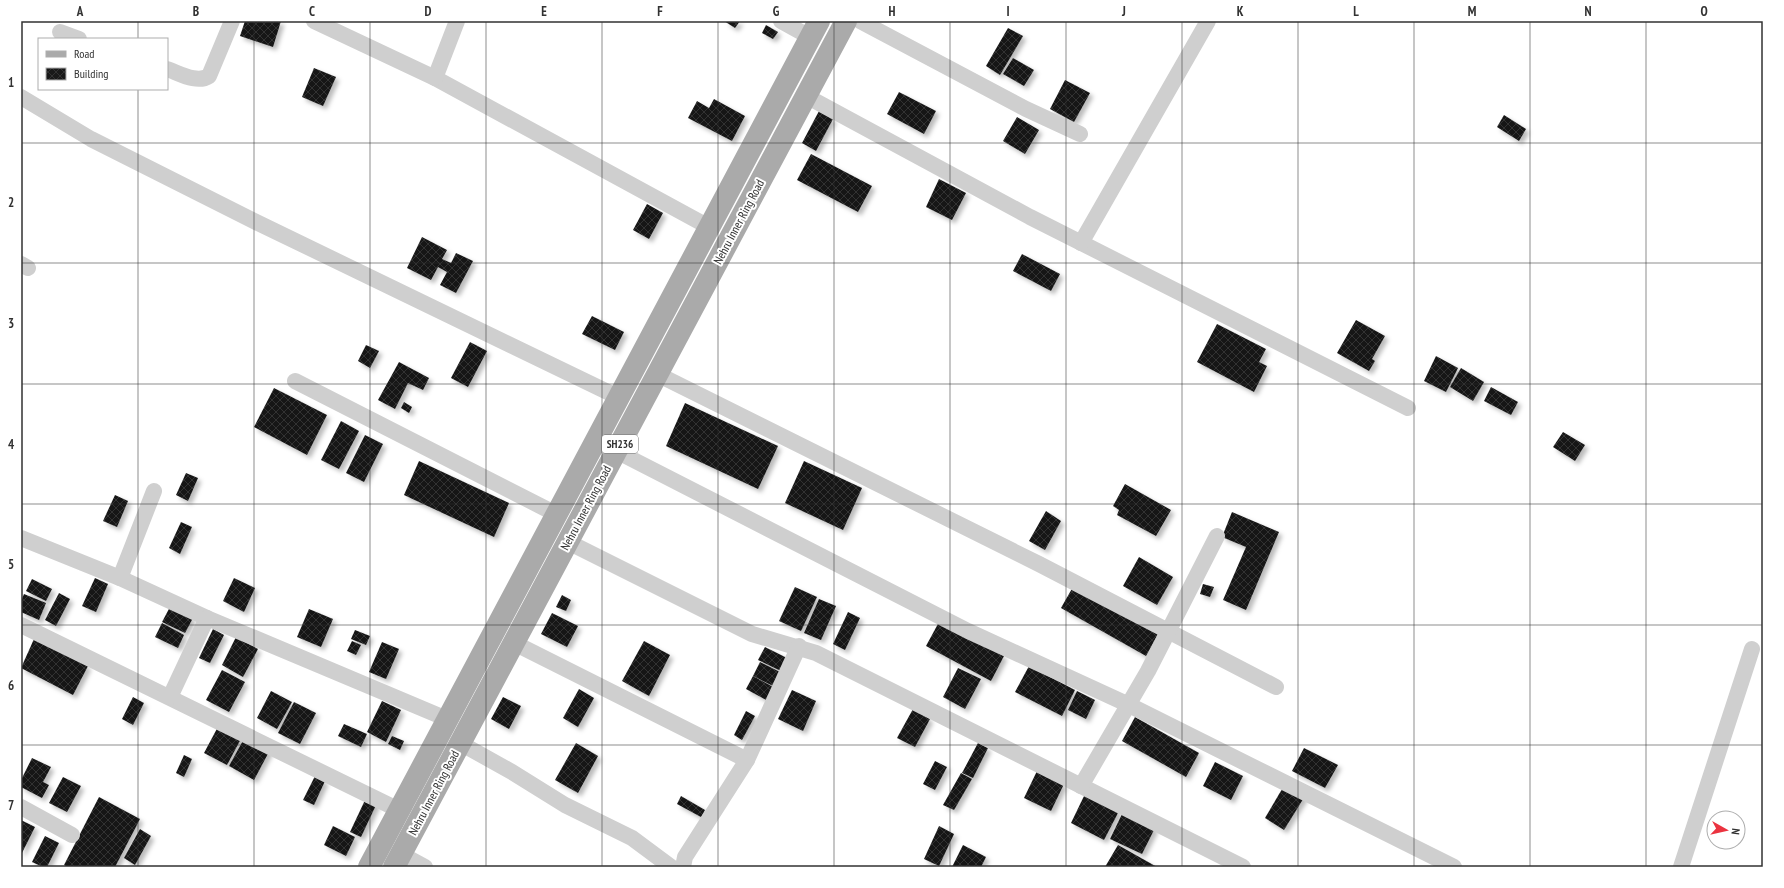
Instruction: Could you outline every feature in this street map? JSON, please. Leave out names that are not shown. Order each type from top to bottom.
[{"type":"main road","name":"Nehru Inner Ring Road","points":[[398,860],[846,21]]},
{"type":"main road","name":"SH236","points":[[369,867],[814,29]]},
{"type":"street","points":[[168,69],[198,80],[204,79],[212,70],[232,21]]},
{"type":"street","points":[[314,21],[435,78],[709,227]]},
{"type":"street","points":[[435,78],[457,21]]},
{"type":"street","points":[[781,21],[814,29]]},
{"type":"street","points":[[860,21],[1026,109],[1080,134]]},
{"type":"street","points":[[1081,243],[1208,21]]},
{"type":"street","points":[[60,32],[76,38]]},
{"type":"street","points":[[806,96],[1081,243],[1408,408]]},
{"type":"street","points":[[21,97],[97,142],[263,225],[618,397]]},
{"type":"street","points":[[657,374],[1038,564],[1276,687]]},
{"type":"street","points":[[295,381],[556,514]]},
{"type":"street","points":[[616,451],[968,631],[1128,704],[1454,867]]},
{"type":"street","points":[[120,578],[154,491]]},
{"type":"street","points":[[1081,786],[1148,671],[1167,631],[1217,536]]},
{"type":"street","points":[[21,538],[120,578],[207,618],[447,719]]},
{"type":"street","points":[[568,542],[752,634],[799,646],[816,653],[1243,867]]},
{"type":"street","points":[[170,697],[207,618]]},
{"type":"street","points":[[21,625],[399,810]]},
{"type":"street","points":[[514,643],[748,760]]},
{"type":"street","points":[[683,867],[685,857],[748,760],[799,646]]},
{"type":"street","points":[[1681,867],[1752,649]]},
{"type":"street","points":[[460,744],[512,772],[564,806],[632,838],[671,867]]},
{"type":"street","points":[[21,807],[72,835]]},
{"type":"street","points":[[398,860],[425,867]]},
{"type":"building","points":[[245,21],[281,21],[273,47],[240,36]]},
{"type":"building","points":[[724,21],[740,21],[735,28]]},
{"type":"building","points":[[766,25],[778,32],[773,39],[762,33]]},
{"type":"building","points":[[1008,28],[1023,36],[1000,75],[986,66]]},
{"type":"building","points":[[1013,58],[1034,70],[1024,86],[1003,74]]},
{"type":"building","points":[[314,68],[336,77],[323,106],[302,97]]},
{"type":"building","points":[[1065,80],[1090,93],[1074,122],[1050,109]]},
{"type":"building","points":[[899,92],[936,111],[924,134],[887,114]]},
{"type":"building","points":[[714,99],[745,116],[732,141],[688,118],[697,101],[709,108]]},
{"type":"building","points":[[819,111],[833,119],[816,151],[802,143]]},
{"type":"building","points":[[1504,115],[1526,129],[1519,141],[1497,127]]},
{"type":"building","points":[[1017,117],[1039,130],[1025,154],[1003,141]]},
{"type":"building","points":[[811,154],[872,186],[858,212],[797,180]]},
{"type":"building","points":[[939,179],[966,193],[952,220],[926,207]]},
{"type":"building","points":[[647,204],[663,213],[649,239],[633,230]]},
{"type":"building","points":[[422,237],[447,250],[442,259],[451,263],[456,253],[473,261],[456,293],[440,285],[447,272],[438,267],[431,280],[407,268]]},
{"type":"building","points":[[1022,254],[1060,274],[1051,291],[1013,271]]},
{"type":"building","points":[[592,316],[624,332],[615,350],[582,334]]},
{"type":"building","points":[[1356,320],[1385,336],[1372,359],[1375,361],[1369,371],[1337,353]]},
{"type":"building","points":[[1217,324],[1266,349],[1259,362],[1267,366],[1254,392],[1197,362]]},
{"type":"building","points":[[470,342],[487,351],[468,387],[451,378]]},
{"type":"building","points":[[366,345],[379,351],[370,368],[358,361]]},
{"type":"building","points":[[1436,356],[1458,368],[1446,392],[1424,381]]},
{"type":"building","points":[[399,362],[429,378],[423,390],[408,383],[395,409],[378,400]]},
{"type":"building","points":[[1461,368],[1484,382],[1473,401],[1450,387]]},
{"type":"building","points":[[1491,387],[1518,402],[1511,415],[1484,401]]},
{"type":"building","points":[[274,388],[327,415],[307,455],[254,427]]},
{"type":"building","points":[[404,402],[412,407],[409,413],[401,408]]},
{"type":"building","points":[[685,403],[778,446],[758,489],[666,446]]},
{"type":"building","points":[[341,421],[359,431],[339,469],[321,460]]},
{"type":"building","points":[[1563,432],[1585,445],[1575,461],[1553,447]]},
{"type":"building","points":[[365,435],[383,444],[364,482],[346,473]]},
{"type":"building","points":[[419,461],[509,503],[494,537],[404,495]]},
{"type":"building","points":[[804,461],[862,488],[843,530],[785,503]]},
{"type":"building","points":[[186,473],[198,478],[188,501],[176,495]]},
{"type":"building","points":[[1125,484],[1171,510],[1156,536],[1117,515],[1119,510],[1113,506]]},
{"type":"building","points":[[115,495],[128,501],[117,527],[103,521]]},
{"type":"building","points":[[1046,511],[1061,521],[1045,550],[1029,541]]},
{"type":"building","points":[[1232,512],[1279,532],[1246,610],[1223,600],[1246,547],[1222,537]]},
{"type":"building","points":[[181,522],[192,527],[180,554],[169,548]]},
{"type":"building","points":[[1139,557],[1173,577],[1157,605],[1123,586]]},
{"type":"building","points":[[95,578],[108,584],[96,612],[82,606]]},
{"type":"building","points":[[234,578],[255,588],[244,612],[223,601]]},
{"type":"building","points":[[32,579],[52,589],[46,601],[26,591]]},
{"type":"building","points":[[1203,584],[1214,587],[1210,597],[1200,594]]},
{"type":"building","points":[[1074,585],[1159,632],[1146,656],[1061,608]]},
{"type":"building","points":[[795,587],[817,597],[801,631],[779,621]]},
{"type":"building","points":[[59,593],[70,599],[56,626],[45,620]]},
{"type":"building","points":[[24,594],[46,603],[39,620],[21,612],[21,601]]},
{"type":"building","points":[[562,595],[571,600],[566,611],[556,607]]},
{"type":"building","points":[[819,599],[836,606],[821,640],[804,633]]},
{"type":"building","points":[[170,607],[193,618],[185,633],[162,622]]},
{"type":"building","points":[[309,609],[333,619],[321,647],[297,637]]},
{"type":"building","points":[[848,612],[860,618],[845,650],[833,644]]},
{"type":"building","points":[[552,613],[578,626],[567,647],[541,634]]},
{"type":"building","points":[[939,622],[1004,656],[991,681],[926,646]]},
{"type":"building","points":[[162,623],[184,635],[178,648],[155,637]]},
{"type":"building","points":[[213,629],[224,635],[210,663],[199,658]]},
{"type":"building","points":[[355,630],[370,636],[366,645],[351,639]]},
{"type":"building","points":[[236,637],[258,649],[243,677],[222,665]]},
{"type":"building","points":[[34,639],[88,666],[73,695],[21,668]]},
{"type":"building","points":[[352,641],[361,645],[356,655],[347,651]]},
{"type":"building","points":[[644,641],[670,655],[649,696],[622,681]]},
{"type":"building","points":[[382,642],[399,649],[386,679],[369,672]]},
{"type":"building","points":[[765,647],[787,658],[781,671],[758,660]]},
{"type":"building","points":[[760,662],[782,673],[775,687],[753,676]]},
{"type":"building","points":[[1029,666],[1075,690],[1062,716],[1015,692]]},
{"type":"building","points":[[958,668],[981,679],[965,709],[943,697]]},
{"type":"building","points":[[222,670],[245,682],[229,712],[206,700]]},
{"type":"building","points":[[753,676],[775,688],[768,701],[746,689]]},
{"type":"building","points":[[579,689],[594,698],[578,727],[563,718]]},
{"type":"building","points":[[792,690],[816,701],[803,731],[778,719]]},
{"type":"building","points":[[271,691],[292,702],[277,729],[257,718]]},
{"type":"building","points":[[1077,691],[1095,700],[1086,719],[1068,710]]},
{"type":"building","points":[[133,697],[144,703],[133,725],[122,719]]},
{"type":"building","points":[[503,697],[521,706],[509,729],[491,719]]},
{"type":"building","points":[[382,701],[401,710],[386,742],[367,732]]},
{"type":"building","points":[[294,702],[316,713],[300,744],[278,733]]},
{"type":"building","points":[[913,709],[930,719],[915,747],[897,738]]},
{"type":"building","points":[[746,711],[755,716],[742,740],[734,735]]},
{"type":"building","points":[[1135,717],[1199,753],[1186,777],[1122,741]]},
{"type":"building","points":[[220,723],[243,735],[227,765],[204,753]]},
{"type":"building","points":[[344,724],[367,734],[361,747],[338,736]]},
{"type":"building","points":[[392,736],[404,741],[400,750],[388,744]]},
{"type":"building","points":[[245,737],[270,750],[254,780],[229,766]]},
{"type":"building","points":[[576,743],[598,756],[578,793],[555,780]]},
{"type":"building","points":[[978,743],[988,748],[973,778],[962,773]]},
{"type":"building","points":[[1304,748],[1338,765],[1325,788],[1292,771]]},
{"type":"building","points":[[184,755],[192,759],[184,777],[176,773]]},
{"type":"building","points":[[32,758],[51,767],[43,782],[49,785],[42,798],[21,787],[21,780]]},
{"type":"building","points":[[935,761],[947,767],[935,790],[923,784]]},
{"type":"building","points":[[1215,762],[1243,776],[1231,800],[1203,786]]},
{"type":"building","points":[[1037,771],[1064,784],[1051,811],[1024,798]]},
{"type":"building","points":[[961,773],[972,779],[954,810],[943,805]]},
{"type":"building","points":[[315,776],[325,781],[314,805],[303,800]]},
{"type":"building","points":[[63,777],[81,786],[67,812],[49,803]]},
{"type":"building","points":[[1285,784],[1305,796],[1284,830],[1265,818]]},
{"type":"building","points":[[1085,794],[1119,811],[1104,840],[1071,823]]},
{"type":"building","points":[[681,796],[705,810],[701,817],[677,804]]},
{"type":"building","points":[[99,797],[140,819],[115,867],[67,867],[64,865]]},
{"type":"building","points":[[366,798],[377,803],[361,837],[350,832]]},
{"type":"building","points":[[1123,812],[1155,828],[1142,854],[1110,839]]},
{"type":"building","points":[[21,820],[35,827],[22,853],[21,853]]},
{"type":"building","points":[[333,826],[355,837],[346,856],[324,845]]},
{"type":"building","points":[[939,826],[954,834],[939,866],[924,859]]},
{"type":"building","points":[[140,829],[151,836],[135,865],[124,858]]},
{"type":"building","points":[[45,836],[59,843],[47,867],[43,867],[32,862]]},
{"type":"building","points":[[963,845],[986,857],[981,867],[952,867]]},
{"type":"building","points":[[1118,845],[1157,867],[1105,867]]}]
